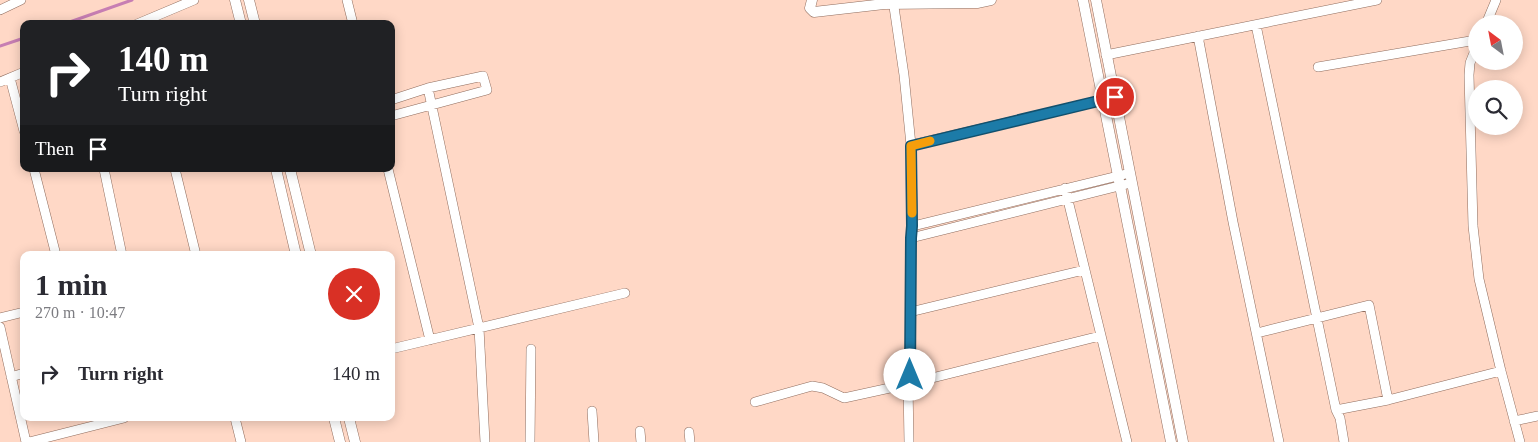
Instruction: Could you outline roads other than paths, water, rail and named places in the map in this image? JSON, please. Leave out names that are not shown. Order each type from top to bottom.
[{"type":"street","points":[[0,10],[21,0]]},
{"type":"street","points":[[146,20],[194,0]]},
{"type":"street","points":[[235,0],[240,20]]},
{"type":"street","points":[[249,0],[254,20]]},
{"type":"street","points":[[347,0],[352,20]]},
{"type":"street","points":[[812,0],[810,8],[814,12],[894,2],[977,3],[991,0]]},
{"type":"street","points":[[1083,0],[1171,442]]},
{"type":"street","points":[[1096,0],[1183,442]]},
{"type":"street","points":[[1106,55],[1377,0]]},
{"type":"street","points":[[1490,15],[1496,0]]},
{"type":"street","points":[[894,2],[911,146],[912,226],[910,375],[908,384],[909,442]]},
{"type":"street","points":[[1256,25],[1344,442]]},
{"type":"street","points":[[1198,36],[1233,222],[1279,442]]},
{"type":"street","points":[[1318,67],[1468,41]]},
{"type":"street","points":[[1469,70],[1473,226],[1479,279],[1520,442]]},
{"type":"street","points":[[0,82],[20,74]]},
{"type":"street","points":[[395,99],[428,88],[483,76],[487,90],[395,115]]},
{"type":"street","points":[[10,78],[20,116]]},
{"type":"street","points":[[428,88],[479,328],[485,442]]},
{"type":"street","points":[[911,146],[1115,97]]},
{"type":"street","points":[[35,172],[55,251]]},
{"type":"street","points":[[105,172],[121,251]]},
{"type":"street","points":[[176,172],[195,251]]},
{"type":"street","points":[[277,172],[295,251]]},
{"type":"street","points":[[291,172],[310,251]]},
{"type":"street","points":[[389,172],[430,340]]},
{"type":"street","points":[[912,226],[1065,188],[1131,178]]},
{"type":"street","points":[[911,238],[1067,199],[1120,180]]},
{"type":"street","points":[[1065,188],[1127,442]]},
{"type":"street","points":[[910,312],[1084,270]]},
{"type":"street","points":[[395,348],[625,293]]},
{"type":"street","points":[[1257,333],[1369,305],[1388,400]]},
{"type":"street","points":[[0,318],[20,313]]},
{"type":"street","points":[[0,327],[20,414]]},
{"type":"street","points":[[755,402],[812,386],[823,388],[844,398],[1100,336]]},
{"type":"street","points":[[530,442],[531,349]]},
{"type":"street","points":[[1336,410],[1388,400],[1501,371]]},
{"type":"street","points":[[11,377],[20,374]]},
{"type":"street","points":[[592,410],[594,442]]},
{"type":"street","points":[[1514,421],[1538,416]]},
{"type":"street","points":[[22,421],[27,442],[112,421]]},
{"type":"street","points":[[236,421],[241,442]]},
{"type":"street","points":[[335,421],[340,442]]},
{"type":"street","points":[[350,421],[355,442]]},
{"type":"street","points":[[640,431],[641,442]]},
{"type":"street","points":[[689,432],[690,442]]},
{"type":"waterway","points":[[75,20],[132,0]]},
{"type":"waterway","points":[[0,46],[20,39]]}]
